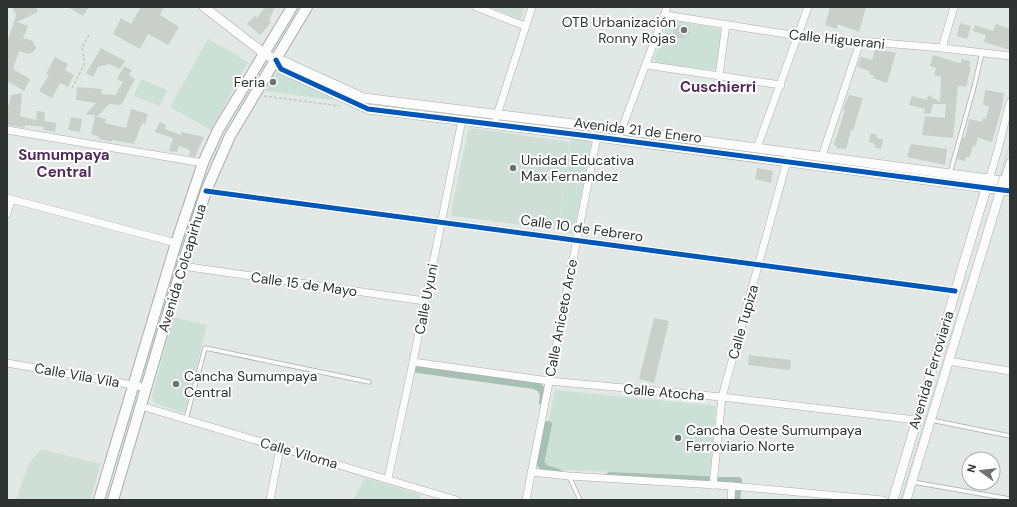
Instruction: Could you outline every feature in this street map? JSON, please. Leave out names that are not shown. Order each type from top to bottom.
[{"type":"main road","name":"Avenida Colcapirhua","points":[[99,500],[176,243],[203,163],[218,130],[292,7]]},
{"type":"main road","name":"Avenida Colcapirhua","points":[[113,500],[182,266],[206,191],[230,136],[307,7]]},
{"type":"street","name":"Avenida 21 de Enero","points":[[204,7],[265,54],[364,98],[757,148],[788,157],[822,156],[950,173],[988,184],[1005,191]]},
{"type":"street","points":[[476,7],[526,26]]},
{"type":"street","points":[[494,124],[532,7]]},
{"type":"street","points":[[618,139],[667,7]]},
{"type":"street","points":[[757,148],[808,7]]},
{"type":"street","points":[[942,48],[954,7]]},
{"type":"street","name":"Calle Higuerani","points":[[665,15],[798,36],[942,48],[1010,56]]},
{"type":"street","points":[[720,76],[726,24]]},
{"type":"street","points":[[822,156],[860,42]]},
{"type":"street","name":"Avenida 21 de Enero","points":[[276,60],[280,69],[368,108],[597,137],[788,157],[988,184],[1007,181]]},
{"type":"street","points":[[646,65],[781,85]]},
{"type":"street","name":"Avenida Ferroviaria","points":[[893,500],[996,159],[1010,102]]},
{"type":"street","name":"Calle Uyuni","points":[[388,479],[426,301],[462,120]]},
{"type":"street","points":[[7,130],[203,163]]},
{"type":"street","name":"Calle Aniceto Arce","points":[[526,500],[597,137]]},
{"type":"street","name":"Calle Tupiza","points":[[713,485],[722,397],[788,157]]},
{"type":"street","name":"Avenida Ferroviaria","points":[[906,500],[948,361],[1005,191],[1010,162]]},
{"type":"street","name":"Calle 10 de Febrero","points":[[206,191],[442,221],[955,291]]},
{"type":"street","points":[[7,214],[9,199],[176,243]]},
{"type":"street","name":"Calle 15 de Mayo","points":[[182,266],[426,301]]},
{"type":"street","points":[[948,361],[1010,371]]},
{"type":"street","name":"Calle Atocha","points":[[413,362],[549,381],[722,397],[916,420]]},
{"type":"street","name":"Calle Vila Vila","points":[[7,363],[146,388]]},
{"type":"street","name":"Calle Viloma","points":[[141,406],[456,500]]},
{"type":"street","points":[[270,500],[280,448]]},
{"type":"street","points":[[531,472],[569,476],[732,486],[821,497],[883,500]]},
{"type":"street","points":[[731,500],[732,486]]},
{"type":"lane","points":[[950,173],[974,87],[982,52]]},
{"type":"lane","points":[[186,419],[205,348],[369,382]]},
{"type":"lane","points":[[931,420],[1010,436]]},
{"type":"lane","points":[[569,476],[580,500]]},
{"type":"lane","points":[[912,481],[1010,499]]},
{"type":"path","points":[[72,88],[85,63],[82,48],[90,33]]},
{"type":"path","points":[[254,95],[340,106]]},
{"type":"shaded area","points":[[489,7],[525,7],[521,19]]},
{"type":"shaded area","name":"Unidad Educativa Max Fernandez","points":[[471,128],[570,142],[558,230],[453,216],[451,212],[468,131]]},
{"type":"shaded area","points":[[41,449],[101,464],[90,500],[16,500],[29,463]]},
{"type":"green space","points":[[672,20],[720,29],[723,34],[715,70],[656,63],[654,59],[668,21]]},
{"type":"green space","points":[[208,39],[248,62],[211,130],[170,107]]},
{"type":"green space","points":[[278,73],[331,96],[333,99],[331,100],[266,91],[265,88],[273,76]]},
{"type":"green space","points":[[141,79],[167,90],[160,106],[134,96]]},
{"type":"green space","points":[[571,138],[590,141],[591,144],[574,231],[572,234],[558,230]]},
{"type":"green space","points":[[173,317],[207,325],[184,413],[154,403],[152,397]]},
{"type":"green space","points":[[555,390],[716,406],[710,476],[545,469],[540,463]]},
{"type":"green space","points":[[365,478],[421,495],[418,500],[353,500]]},
{"type":"building","points":[[12,7],[36,7],[38,12],[17,22],[28,26],[23,38],[33,41],[36,48],[28,54],[19,51],[13,69],[30,79],[24,91],[9,82],[7,84],[7,43],[16,15]]},
{"type":"building","points":[[68,7],[89,7],[83,16]]},
{"type":"building","points":[[141,7],[164,7],[160,15],[179,27],[168,45],[148,34],[140,49],[113,34],[121,18],[131,24]]},
{"type":"building","points":[[265,7],[275,7],[269,20],[271,22],[260,35],[247,24],[255,16],[257,18]]},
{"type":"building","points":[[830,7],[866,7],[859,32],[838,24],[837,29],[825,25]]},
{"type":"building","points":[[960,23],[971,26],[967,39],[957,36]]},
{"type":"building","name":"OTB Urbanización Ronny Rojas","points":[[676,24],[690,27],[689,35],[685,34],[684,39],[673,36]]},
{"type":"building","points":[[996,24],[1010,29],[1010,50],[984,42],[986,35],[973,31],[975,25],[993,31]]},
{"type":"building","points":[[101,48],[125,61],[120,69],[109,64],[98,67],[93,77],[86,73]]},
{"type":"building","points":[[875,49],[896,53],[887,83],[873,78],[874,76],[869,74],[870,71],[857,67],[861,57],[872,60]]},
{"type":"building","points":[[933,55],[959,63],[961,63],[962,59],[970,61],[969,67],[971,67],[966,87],[958,86],[953,138],[922,135],[925,116],[945,118],[946,104],[933,104],[930,114],[924,113],[925,109],[909,105],[912,96],[927,100],[928,95],[940,102],[941,77],[934,75],[936,68],[930,66]]},
{"type":"building","points":[[55,57],[68,64],[65,70],[74,75],[68,87],[60,83],[52,98],[39,91],[49,75],[46,74]]},
{"type":"building","points":[[124,66],[132,70],[129,75],[135,79],[121,105],[109,104],[98,116],[86,114],[96,103],[76,100],[77,87],[102,89],[101,94],[116,95],[118,91],[120,91],[118,90],[123,82],[117,79]]},
{"type":"building","points":[[985,90],[1004,93],[1002,107],[992,142],[978,138],[976,146],[973,146],[970,157],[966,157],[965,161],[957,159],[963,137],[965,138],[969,119],[982,122],[983,118],[986,119],[989,106],[983,105]]},
{"type":"building","points":[[22,93],[20,116],[36,120],[37,111],[45,112],[44,121],[56,123],[55,132],[43,130],[44,127],[25,125],[25,128],[7,125],[7,104],[9,105],[11,95]]},
{"type":"building","points":[[849,95],[863,98],[853,131],[851,130],[846,149],[838,149],[834,144],[845,110],[843,109]]},
{"type":"building","points":[[131,109],[148,114],[145,124],[142,123],[134,144],[99,139],[99,137],[91,134],[95,116],[106,119],[105,123],[126,128]]},
{"type":"building","points":[[71,117],[82,119],[80,132],[68,130]]},
{"type":"building","points":[[160,122],[166,125],[165,129],[181,135],[181,132],[204,137],[195,157],[189,156],[190,150],[179,146],[177,152],[169,151],[173,138],[155,132]]},
{"type":"building","points":[[871,133],[877,135],[877,138],[883,140],[881,149],[874,147],[875,144],[869,142]]},
{"type":"building","points":[[911,144],[947,149],[945,165],[907,157]]},
{"type":"building","points":[[757,168],[773,171],[771,183],[755,179]]},
{"type":"building","points":[[654,318],[669,321],[654,383],[639,379]]},
{"type":"building","points":[[749,355],[791,360],[790,370],[748,365]]},
{"type":"waterway","points":[[418,369],[534,385],[543,391],[543,402]]},
{"type":"waterway","points":[[548,425],[540,463],[545,469],[559,473]]},
{"type":"waterway","points":[[610,476],[707,480]]},
{"type":"waterway","points":[[720,481],[738,481]]},
{"type":"waterway","points":[[736,500],[737,492]]},
{"type":"tram line","points":[[902,500],[1010,143]]},
{"type":"cycle path","points":[[276,60],[281,69],[368,109],[597,137],[1010,191]]},
{"type":"cycle path","points":[[206,191],[955,291]]},
{"type":"place","name":"OTB Urbanización Ronny Rojas","points":[[684,30]]},
{"type":"place","name":"Feria","points":[[273,82]]},
{"type":"place","name":"Unidad Educativa Max Fernandez","points":[[513,168]]},
{"type":"place","name":"Cancha Sumumpaya Central","points":[[176,384]]},
{"type":"place","name":"Cancha Oeste Sumumpaya Ferroviario Norte","points":[[678,438]]},
{"type":"district","name":"Cuschierri","points":[[718,87]]},
{"type":"district","name":"Sumumpaya Central","points":[[64,164]]}]
